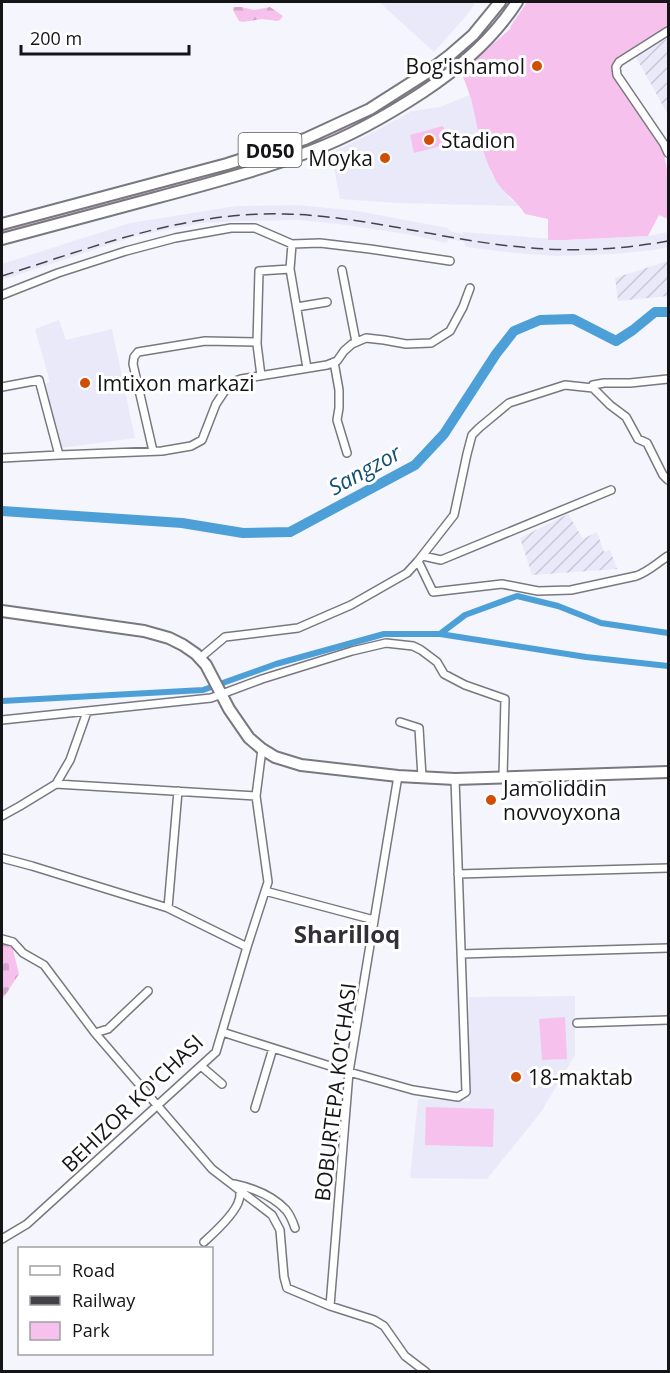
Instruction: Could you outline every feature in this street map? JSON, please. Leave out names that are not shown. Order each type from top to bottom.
[{"type":"main road","name":"D050","points":[[2,224],[227,164],[305,139],[370,109],[425,74],[473,35],[500,2]]},
{"type":"main road","name":"D050","points":[[2,239],[231,177],[312,150],[379,120],[443,79],[483,45],[502,25],[517,2]]},
{"type":"main road","points":[[227,164],[224,172],[231,177]]},
{"type":"main road","points":[[2,610],[123,628],[154,634],[183,645],[200,658],[211,673],[221,695],[243,731],[262,749],[275,757],[301,765],[398,776],[455,779],[669,772]]},
{"type":"street","points":[[669,32],[618,62],[616,67],[617,75],[669,153]]},
{"type":"street","points":[[2,295],[58,273],[126,251],[175,238],[231,228],[255,228],[292,244],[320,243],[450,261]]},
{"type":"street","points":[[292,244],[290,269],[307,369]]},
{"type":"street","points":[[261,376],[257,342],[259,271],[290,269]]},
{"type":"street","points":[[342,270],[356,342]]},
{"type":"street","points":[[2,458],[153,451],[191,446],[202,440],[216,404],[230,383],[241,379],[327,365],[337,361],[344,351],[356,342],[366,338],[406,344],[431,343],[450,331],[470,288]]},
{"type":"street","points":[[297,307],[327,302]]},
{"type":"street","points":[[153,451],[133,363],[138,352],[205,341],[257,342]]},
{"type":"street","points":[[334,362],[339,390],[337,420],[347,453]]},
{"type":"street","points":[[593,388],[593,385],[601,383],[669,379]]},
{"type":"street","points":[[2,387],[39,380],[59,455]]},
{"type":"street","points":[[200,658],[225,637],[298,627],[351,605],[407,573],[421,559],[454,515],[472,435],[510,403],[566,386],[593,388],[626,417],[638,439],[647,443],[663,475],[669,480]]},
{"type":"street","points":[[421,559],[441,560],[611,489]]},
{"type":"street","points":[[421,559],[433,591],[502,584],[538,591],[572,590],[636,576],[646,573],[652,566],[669,556]]},
{"type":"street","points":[[2,720],[211,698],[262,679],[352,651],[386,643],[413,646],[437,662],[444,674],[465,685],[505,699],[503,777]]},
{"type":"street","points":[[2,816],[56,784],[70,760],[87,712]]},
{"type":"street","points":[[400,722],[419,728],[422,777]]},
{"type":"street","name":"BEHIZOR KO'CHASI","points":[[2,1239],[27,1224],[216,1052],[268,882],[255,796],[262,749]]},
{"type":"street","name":"BOBURTEPA KO'CHASI","points":[[330,1306],[349,1072],[398,776]]},
{"type":"street","points":[[222,1032],[413,1090],[458,1097],[465,1092],[455,779]]},
{"type":"street","points":[[56,784],[255,796]]},
{"type":"street","points":[[168,908],[178,791]]},
{"type":"street","points":[[2,858],[168,908],[247,947]]},
{"type":"street","points":[[458,874],[669,868]]},
{"type":"street","points":[[265,891],[374,920]]},
{"type":"street","points":[[2,939],[13,942],[23,953],[44,965],[95,1033],[212,1169],[272,1215],[280,1230],[287,1288],[330,1306],[374,1320],[384,1326],[405,1356],[426,1371]]},
{"type":"street","points":[[461,954],[669,948]]},
{"type":"street","points":[[95,1033],[108,1029],[148,991]]},
{"type":"street","points":[[577,1023],[669,1020]]},
{"type":"street","points":[[255,1108],[273,1048]]},
{"type":"street","points":[[201,1066],[222,1084]]},
{"type":"street","points":[[232,1184],[250,1187],[278,1203],[288,1211],[295,1227]]},
{"type":"street","points":[[204,1242],[217,1231],[235,1208],[240,1199],[240,1190]]},
{"type":"shaded area","points":[[379,2],[476,2],[434,52]]},
{"type":"shaded area","points":[[668,38],[668,115],[636,57]]},
{"type":"shaded area","points":[[470,95],[482,146],[492,175],[511,200],[520,206],[396,203],[340,199],[331,153],[412,111],[440,107]]},
{"type":"shaded area","points":[[298,205],[357,211],[448,228],[449,231],[463,234],[463,232],[565,240],[648,236],[668,232],[668,247],[614,254],[556,256],[466,247],[464,242],[449,239],[446,243],[413,235],[339,224],[298,220],[241,221],[202,223],[136,236],[2,280],[2,264],[130,223],[237,206]]},
{"type":"shaded area","points":[[668,261],[668,296],[618,301],[615,278]]},
{"type":"shaded area","name":"Imtixon markazi","points":[[59,320],[66,340],[112,329],[135,438],[61,448],[42,385],[50,382],[35,329]]},
{"type":"shaded area","points":[[568,514],[583,539],[597,532],[604,552],[610,550],[617,569],[532,575],[520,538]]},
{"type":"shaded area","name":"18-maktab","points":[[575,996],[575,1055],[541,1112],[487,1179],[410,1178],[418,1099],[470,1101],[469,997]]},
{"type":"green space","points":[[507,2],[512,2],[479,43],[434,81],[376,116],[310,148],[235,170],[236,167],[312,142],[413,89],[474,41]]},
{"type":"green space","points":[[527,2],[668,2],[668,29],[613,66],[662,144],[668,175],[668,219],[659,215],[648,236],[548,240],[548,219],[525,214],[500,187],[493,175],[482,147],[471,99],[461,72],[511,28]]},
{"type":"green space","points":[[233,7],[254,10],[270,7],[283,16],[277,21],[262,19],[243,22],[239,21]]},
{"type":"green space","name":"Stadion","points":[[443,126],[448,144],[414,153],[410,135]]},
{"type":"green space","points":[[217,172],[218,176],[2,234],[2,229]]},
{"type":"green space","points":[[2,943],[12,946],[19,974],[2,1000]]},
{"type":"green space","points":[[565,1017],[567,1059],[542,1060],[539,1019]]},
{"type":"green space","points":[[426,1107],[494,1109],[493,1147],[425,1145]]},
{"type":"waterway","name":"Sangzor","points":[[2,511],[182,523],[243,533],[290,532],[415,465],[444,434],[496,354],[514,331],[540,320],[573,319],[616,341],[655,312],[668,312]]},
{"type":"waterway","points":[[440,634],[465,615],[517,596],[558,606],[601,623],[668,633]]},
{"type":"waterway","points":[[2,701],[203,690],[276,664],[384,634],[440,634],[586,657],[668,666]]},
{"type":"railway","points":[[2,276],[141,233],[212,218],[248,215],[285,214],[347,219],[501,245],[549,249],[601,249],[668,241]]},
{"type":"place","name":"Bog'ishamol","points":[[537,66]]},
{"type":"place","name":"Stadion","points":[[429,140]]},
{"type":"place","name":"Moyka","points":[[385,158]]},
{"type":"place","name":"Imtixon markazi","points":[[85,383]]},
{"type":"place","name":"Jamoliddin novvoyxona","points":[[491,800]]},
{"type":"place","name":"18-maktab","points":[[516,1077]]},
{"type":"district","name":"Sharilloq","points":[[347,933]]}]
